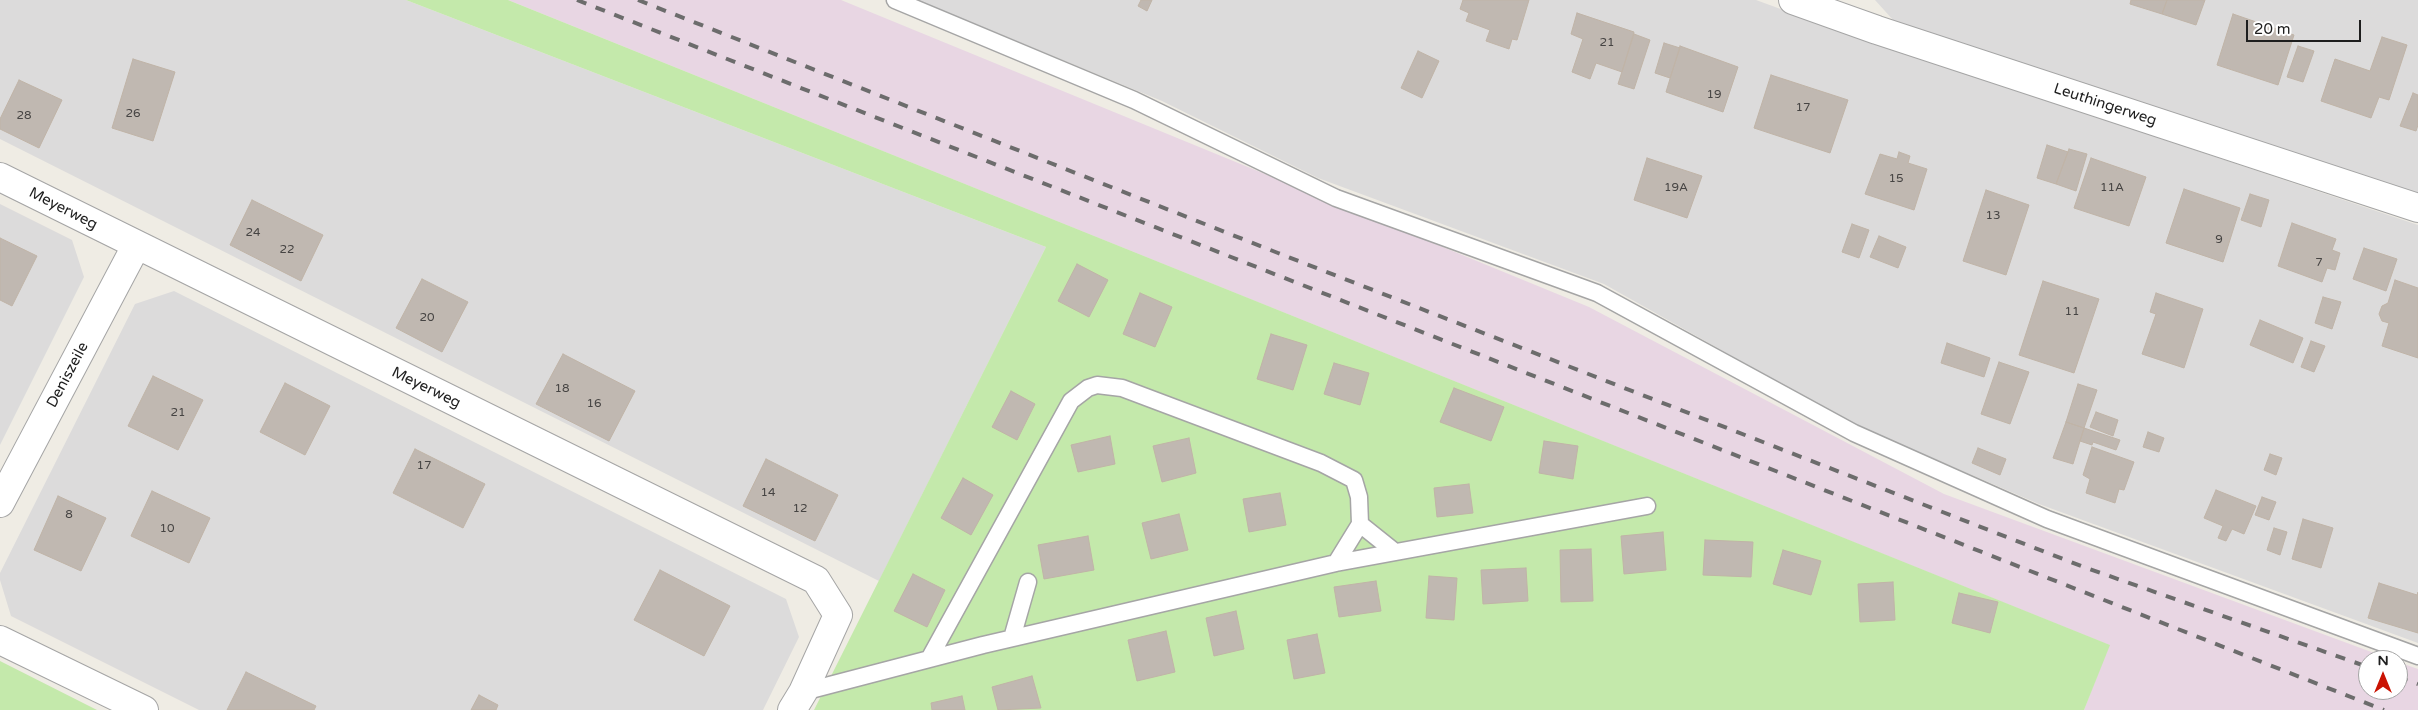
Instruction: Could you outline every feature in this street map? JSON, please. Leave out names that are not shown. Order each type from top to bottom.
[{"type":"street","name":"Leuthingerweg","points":[[1793,0],[1844,9],[2418,208]]},
{"type":"street","name":"Meyerweg","points":[[0,177],[136,246],[816,580],[838,614],[798,701]]},
{"type":"street","name":"Deniszeile","points":[[0,503],[136,246]]},
{"type":"street","points":[[0,640],[144,710]]},
{"type":"lane","points":[[895,0],[1134,100],[1336,198],[1597,293],[1854,433],[2047,519],[2418,656]]},
{"type":"lane","points":[[929,659],[1071,401],[1097,385],[1122,388],[1322,463],[1354,480],[1359,497],[1360,524],[1336,563]]},
{"type":"lane","points":[[798,701],[929,659],[1336,563],[1647,506]]},
{"type":"lane","points":[[1360,524],[1395,552]]},
{"type":"lane","points":[[1012,638],[1028,582]]},
{"type":"shaded area","points":[[0,0],[406,0],[1046,247],[879,581],[0,139]]},
{"type":"shaded area","points":[[508,0],[841,0],[1589,307],[1944,494],[2366,650],[2358,650],[2358,700],[2408,700],[2408,666],[2418,669],[2418,710],[2084,710],[2109,645]]},
{"type":"shaded area","points":[[917,0],[1756,0],[1838,30],[2418,225],[2418,643],[2039,504],[1849,422],[1604,284],[1318,178],[1162,101]]},
{"type":"shaded area","points":[[1875,0],[2418,0],[2418,194],[1894,21]]},
{"type":"shaded area","points":[[0,204],[72,240],[84,277],[0,445]]},
{"type":"shaded area","points":[[174,291],[786,599],[799,637],[763,710],[199,710],[11,616],[0,580],[0,573],[135,304]]},
{"type":"green space","points":[[406,0],[508,0],[2110,645],[2084,710],[814,710],[1046,247]]},
{"type":"green space","points":[[0,661],[97,710],[0,710]]},
{"type":"building","points":[[1141,0],[1152,0],[1147,11],[1138,6]]},
{"type":"building","points":[[1463,0],[1529,0],[1517,40],[1512,39],[1509,49],[1486,41],[1490,30],[1466,21],[1469,13],[1460,9]]},
{"type":"building","points":[[2131,0],[2167,0],[2162,14],[2130,4]]},
{"type":"building","points":[[2167,0],[2205,0],[2196,25],[2162,14]]},
{"type":"building","points":[[1577,13],[1634,32],[1622,72],[1596,63],[1590,79],[1572,72],[1583,39],[1571,34]]},
{"type":"building","points":[[2233,14],[2294,35],[2278,85],[2217,65]]},
{"type":"building","points":[[1634,34],[1650,40],[1634,89],[1618,84]]},
{"type":"building","points":[[2382,37],[2407,45],[2389,100],[2379,97],[2371,118],[2321,101],[2335,59],[2370,71]]},
{"type":"building","points":[[1664,43],[1680,48],[1670,78],[1655,73]]},
{"type":"building","points":[[1680,46],[1738,67],[1723,112],[1666,92]]},
{"type":"building","points":[[2298,46],[2314,51],[2303,82],[2287,77]]},
{"type":"building","points":[[1418,51],[1439,61],[1422,98],[1401,88]]},
{"type":"building","points":[[133,59],[175,72],[153,141],[112,128]]},
{"type":"building","points":[[1771,75],[1848,100],[1830,153],[1754,128]]},
{"type":"building","points":[[19,80],[62,100],[39,148],[0,129],[0,119]]},
{"type":"building","points":[[2413,93],[2418,95],[2418,125],[2416,131],[2400,126]]},
{"type":"building","points":[[2047,145],[2068,152],[2056,184],[2037,178]]},
{"type":"building","points":[[2069,149],[2087,154],[2076,191],[2056,184]]},
{"type":"building","points":[[1899,152],[1910,156],[1908,163],[1927,169],[1914,210],[1865,194],[1880,154],[1897,159]]},
{"type":"building","points":[[1647,158],[1702,176],[1687,218],[1634,200]]},
{"type":"building","points":[[2091,158],[2146,177],[2129,226],[2074,208]]},
{"type":"building","points":[[2184,189],[2240,208],[2223,262],[2166,243]]},
{"type":"building","points":[[1986,190],[2029,205],[2006,275],[1963,261]]},
{"type":"building","points":[[2250,194],[2269,200],[2261,227],[2241,220]]},
{"type":"building","points":[[252,200],[323,235],[301,281],[230,245]]},
{"type":"building","points":[[2292,223],[2336,239],[2332,250],[2340,253],[2335,270],[2327,268],[2322,282],[2278,266]]},
{"type":"building","points":[[1852,224],[1869,230],[1859,258],[1842,252]]},
{"type":"building","points":[[1879,236],[1906,247],[1898,268],[1870,257]]},
{"type":"building","points":[[0,238],[37,256],[12,306],[0,300]]},
{"type":"building","points":[[2364,248],[2397,259],[2386,291],[2353,279]]},
{"type":"building","points":[[1077,264],[1108,280],[1089,317],[1058,301]]},
{"type":"building","points":[[422,279],[468,302],[442,352],[396,328]]},
{"type":"building","points":[[2395,280],[2418,288],[2418,358],[2382,346],[2389,323],[2382,321],[2379,314],[2382,306],[2388,303]]},
{"type":"building","points":[[2043,281],[2099,299],[2074,373],[2019,355]]},
{"type":"building","points":[[1140,293],[1172,307],[1155,347],[1123,334]]},
{"type":"building","points":[[2156,293],[2203,309],[2184,368],[2142,354],[2156,314],[2150,312]]},
{"type":"building","points":[[2323,297],[2341,302],[2332,329],[2315,323]]},
{"type":"building","points":[[2260,320],[2303,338],[2293,363],[2250,345]]},
{"type":"building","points":[[1271,334],[1307,345],[1293,390],[1257,379]]},
{"type":"building","points":[[2311,341],[2325,346],[2314,372],[2301,367]]},
{"type":"building","points":[[1947,343],[1990,358],[1984,377],[1941,363]]},
{"type":"building","points":[[563,354],[635,391],[609,441],[536,404]]},
{"type":"building","points":[[1999,362],[2029,372],[2010,424],[1981,414]]},
{"type":"building","points":[[1334,363],[1369,373],[1360,405],[1324,394]]},
{"type":"building","points":[[153,376],[203,400],[178,450],[128,426]]},
{"type":"building","points":[[285,383],[330,406],[305,455],[260,432]]},
{"type":"building","points":[[2078,384],[2097,390],[2084,428],[2066,422]]},
{"type":"building","points":[[1454,388],[1504,407],[1491,441],[1440,422]]},
{"type":"building","points":[[1011,391],[1035,404],[1017,440],[992,427]]},
{"type":"building","points":[[2096,412],[2118,420],[2113,436],[2090,427]]},
{"type":"building","points":[[2066,422],[2084,428],[2073,464],[2053,458]]},
{"type":"building","points":[[2084,428],[2120,440],[2116,450],[2093,442],[2092,445],[2080,441]]},
{"type":"building","points":[[2148,432],[2164,438],[2159,452],[2143,447]]},
{"type":"building","points":[[1110,436],[1115,464],[1078,472],[1071,445]]},
{"type":"building","points":[[1189,438],[1196,473],[1162,482],[1153,446]]},
{"type":"building","points":[[1544,441],[1578,446],[1573,479],[1539,473]]},
{"type":"building","points":[[2092,447],[2134,462],[2124,490],[2119,489],[2115,503],[2086,493],[2090,479],[2083,475]]},
{"type":"building","points":[[1978,448],[2006,459],[2000,475],[1972,463]]},
{"type":"building","points":[[415,449],[485,484],[463,528],[393,493]]},
{"type":"building","points":[[2270,454],[2282,458],[2276,475],[2264,470]]},
{"type":"building","points":[[766,459],[838,495],[815,541],[743,506]]},
{"type":"building","points":[[963,478],[993,495],[971,535],[941,518]]},
{"type":"building","points":[[1469,484],[1473,513],[1437,517],[1434,488]]},
{"type":"building","points":[[2216,490],[2256,506],[2244,534],[2232,529],[2226,541],[2218,538],[2223,526],[2204,518]]},
{"type":"building","points":[[152,491],[210,518],[189,563],[131,536]]},
{"type":"building","points":[[1280,493],[1286,525],[1249,532],[1243,499]]},
{"type":"building","points":[[58,496],[106,518],[81,571],[34,550]]},
{"type":"building","points":[[2262,497],[2276,502],[2269,520],[2255,515]]},
{"type":"building","points":[[1179,514],[1188,550],[1151,559],[1142,523]]},
{"type":"building","points":[[2303,519],[2333,528],[2321,568],[2292,559]]},
{"type":"building","points":[[2274,528],[2287,532],[2280,555],[2267,550]]},
{"type":"building","points":[[1663,532],[1666,570],[1624,574],[1621,536]]},
{"type":"building","points":[[1088,536],[1094,570],[1044,579],[1038,545]]},
{"type":"building","points":[[1705,540],[1753,542],[1751,577],[1703,575]]},
{"type":"building","points":[[1591,549],[1593,601],[1561,602],[1560,550]]},
{"type":"building","points":[[1783,550],[1821,561],[1811,595],[1773,584]]},
{"type":"building","points":[[1526,568],[1528,601],[1483,604],[1481,570]]},
{"type":"building","points":[[660,570],[730,606],[704,656],[634,620]]},
{"type":"building","points":[[913,574],[945,590],[927,627],[894,611]]},
{"type":"building","points":[[1429,576],[1457,578],[1454,620],[1426,618]]},
{"type":"building","points":[[1376,581],[1381,611],[1339,617],[1334,587]]},
{"type":"building","points":[[1893,582],[1895,620],[1860,622],[1858,584]]},
{"type":"building","points":[[2379,583],[2417,595],[2418,592],[2418,633],[2368,618]]},
{"type":"building","points":[[1959,593],[1998,602],[1990,633],[1952,623]]},
{"type":"building","points":[[1236,611],[1244,649],[1214,656],[1206,618]]},
{"type":"building","points":[[1166,631],[1175,672],[1137,681],[1128,640]]},
{"type":"building","points":[[1317,634],[1325,673],[1294,679],[1287,640]]},
{"type":"building","points":[[246,672],[316,706],[314,710],[227,710]]},
{"type":"building","points":[[1032,676],[1041,708],[998,710],[992,687]]},
{"type":"building","points":[[479,695],[498,705],[496,710],[471,710]]},
{"type":"building","points":[[962,696],[965,710],[932,710],[931,703]]},
{"type":"railway","points":[[577,0],[2384,710]]},
{"type":"railway","points":[[638,0],[1278,253],[2081,566],[2358,663]]},
{"type":"railway","points":[[2408,680],[2418,684]]}]
